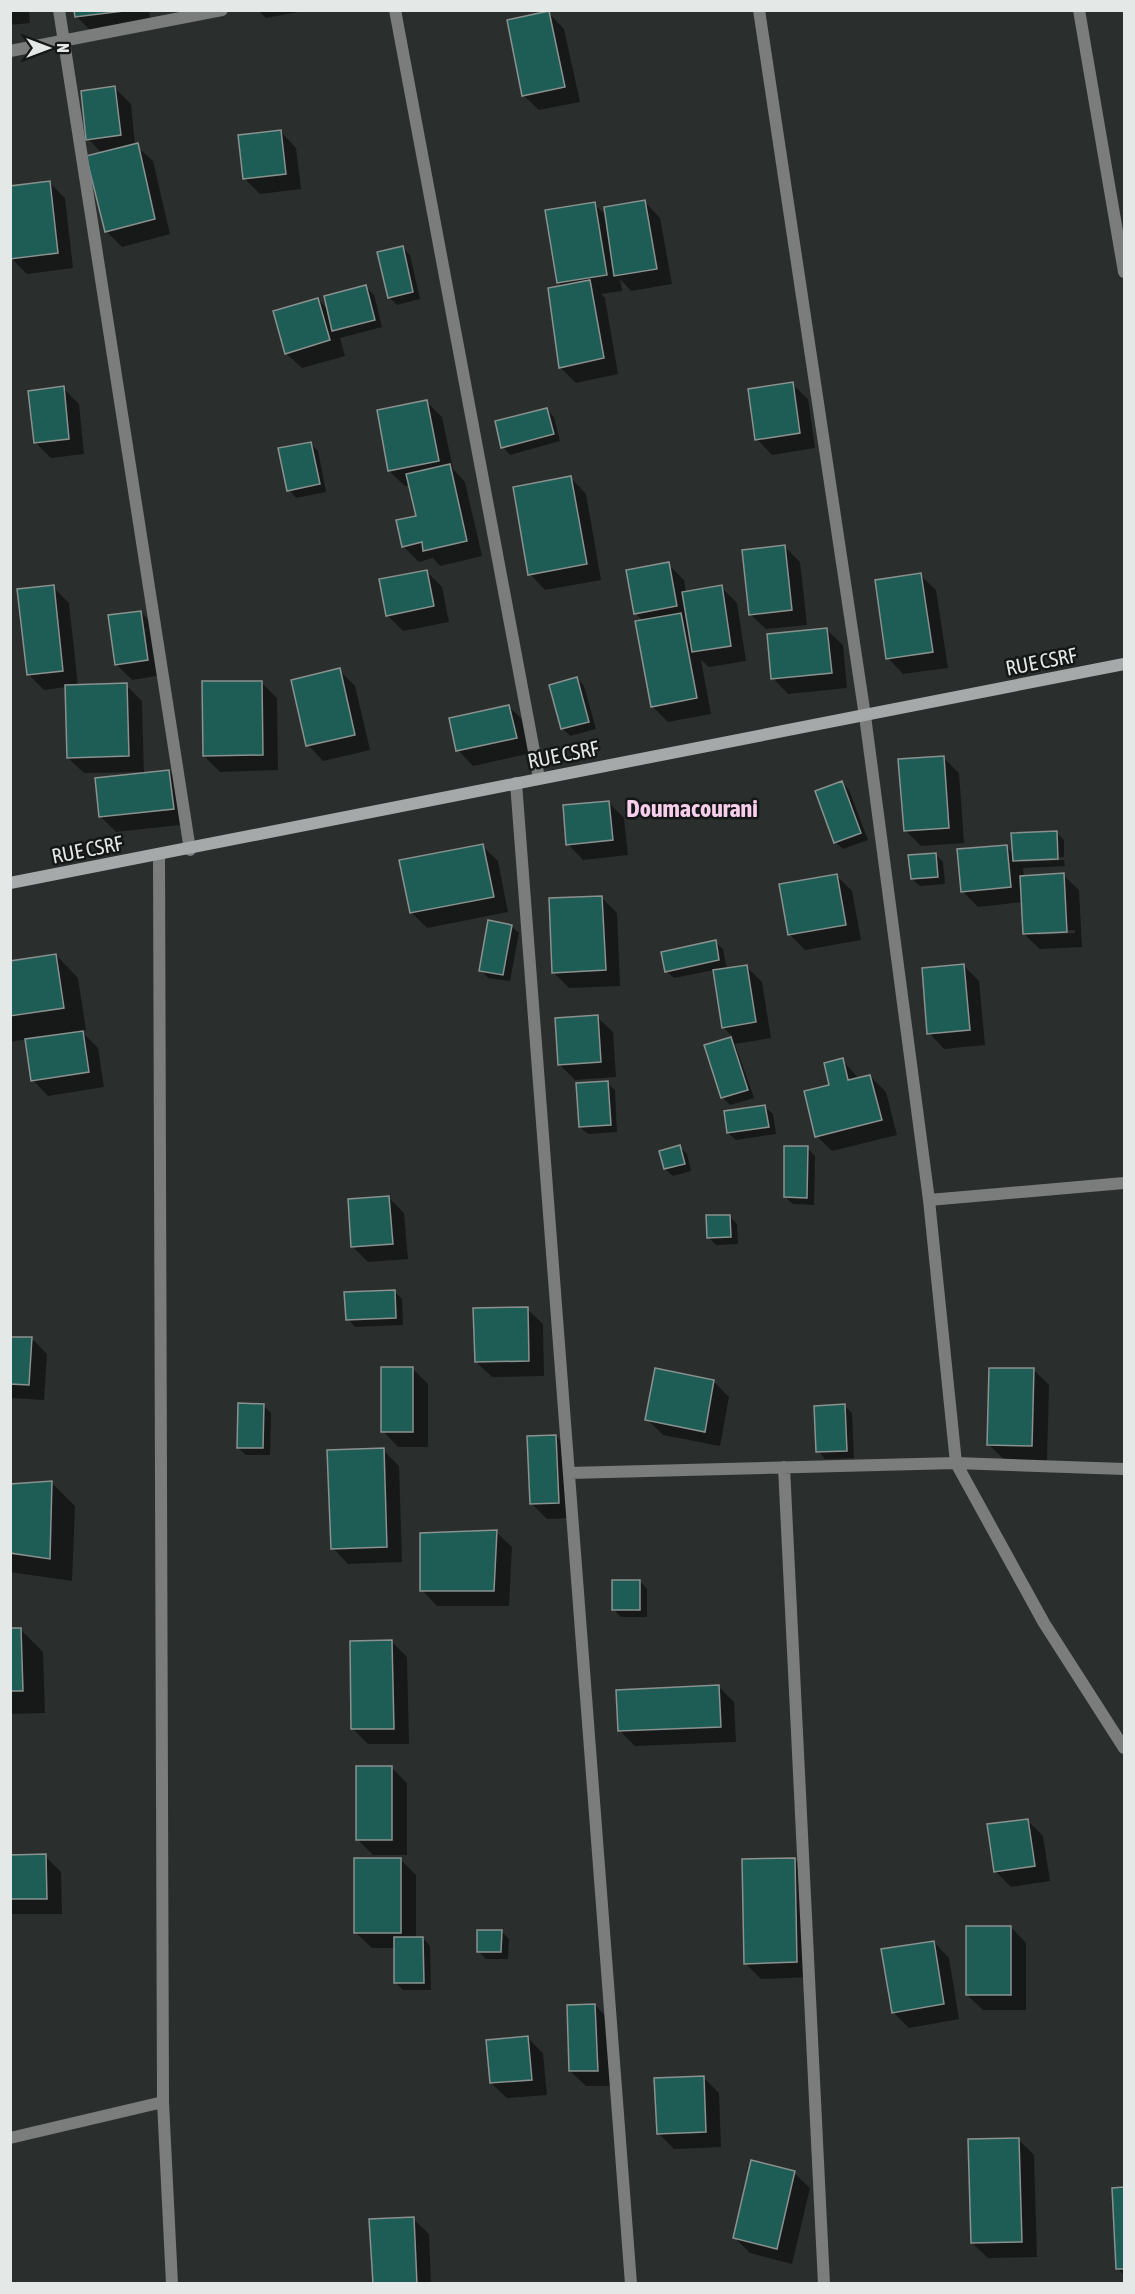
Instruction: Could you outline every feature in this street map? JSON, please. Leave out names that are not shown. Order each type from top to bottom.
[{"type":"main road","name":"RUE CSRF","points":[[10,883],[190,850],[539,778],[1125,664]]},
{"type":"street","points":[[59,10],[190,850]]},
{"type":"street","points":[[10,51],[222,10]]},
{"type":"street","points":[[395,10],[539,778]]},
{"type":"street","points":[[759,10],[865,716],[929,1200],[956,1463],[1044,1623],[1125,1748]]},
{"type":"street","points":[[1079,10],[1125,272]]},
{"type":"street","points":[[516,783],[631,2283]]},
{"type":"street","points":[[159,856],[163,2102],[171,2283]]},
{"type":"street","points":[[929,1200],[1125,1183]]},
{"type":"street","points":[[569,1473],[956,1463],[1125,1469]]},
{"type":"street","points":[[784,1467],[824,2283]]},
{"type":"street","points":[[10,2138],[163,2102]]},
{"type":"building","points":[[74,10],[132,10],[75,17]]},
{"type":"building","points":[[549,11],[565,87],[522,96],[507,20]]},
{"type":"building","points":[[115,86],[121,135],[86,140],[81,91]]},
{"type":"building","points":[[281,130],[286,174],[243,179],[238,135]]},
{"type":"building","points":[[138,143],[155,219],[105,232],[86,156]]},
{"type":"building","points":[[50,181],[58,253],[10,259],[10,186]]},
{"type":"building","points":[[645,200],[657,269],[614,276],[604,207]]},
{"type":"building","points":[[595,202],[607,275],[557,283],[545,210]]},
{"type":"building","points":[[403,246],[413,292],[388,298],[377,252]]},
{"type":"building","points":[[590,280],[604,358],[559,368],[548,288]]},
{"type":"building","points":[[366,285],[375,320],[332,331],[324,296]]},
{"type":"building","points":[[318,298],[330,340],[285,354],[273,311]]},
{"type":"building","points":[[793,382],[800,433],[755,440],[748,389]]},
{"type":"building","points":[[64,386],[69,439],[34,443],[28,391]]},
{"type":"building","points":[[427,400],[439,461],[388,471],[377,410]]},
{"type":"building","points":[[547,408],[554,434],[501,448],[495,421]]},
{"type":"building","points":[[311,442],[320,484],[287,491],[278,448]]},
{"type":"building","points":[[450,464],[467,541],[423,551],[422,542],[402,547],[396,520],[416,516],[406,474]]},
{"type":"building","points":[[571,476],[587,564],[528,575],[513,487]]},
{"type":"building","points":[[785,545],[792,610],[749,615],[742,550]]},
{"type":"building","points":[[669,562],[677,606],[634,614],[626,570]]},
{"type":"building","points":[[427,570],[434,606],[386,616],[379,579]]},
{"type":"building","points":[[921,573],[933,652],[886,659],[875,580]]},
{"type":"building","points":[[54,585],[63,671],[27,675],[17,589]]},
{"type":"building","points":[[722,585],[731,646],[692,652],[682,592]]},
{"type":"building","points":[[141,611],[148,660],[115,665],[108,615]]},
{"type":"building","points":[[681,613],[697,698],[651,707],[635,621]]},
{"type":"building","points":[[827,628],[832,673],[771,679],[767,634]]},
{"type":"building","points":[[340,668],[355,735],[306,746],[291,680]]},
{"type":"building","points":[[577,677],[589,722],[561,729],[549,685]]},
{"type":"building","points":[[202,681],[262,681],[263,755],[203,756]]},
{"type":"building","points":[[127,683],[129,756],[67,758],[65,685]]},
{"type":"building","points":[[509,705],[517,738],[456,751],[449,718]]},
{"type":"building","points":[[944,756],[949,828],[904,831],[898,759]]},
{"type":"building","points":[[169,770],[174,809],[99,817],[95,778]]},
{"type":"building","points":[[842,781],[861,833],[834,843],[815,791]]},
{"type":"building","points":[[609,801],[613,840],[566,845],[563,805]]},
{"type":"building","points":[[1057,831],[1058,859],[1013,861],[1011,833]]},
{"type":"building","points":[[483,844],[494,897],[410,913],[399,860]]},
{"type":"building","points":[[1007,845],[1011,887],[961,892],[957,849]]},
{"type":"building","points":[[936,853],[938,877],[911,879],[908,855]]},
{"type":"building","points":[[1064,873],[1067,932],[1023,934],[1020,876]]},
{"type":"building","points":[[837,874],[846,925],[788,935],[779,884]]},
{"type":"building","points":[[602,896],[606,970],[552,973],[549,898]]},
{"type":"building","points":[[488,920],[512,925],[503,975],[479,971]]},
{"type":"building","points":[[716,940],[719,960],[665,972],[661,952]]},
{"type":"building","points":[[56,954],[64,1008],[10,1016],[10,961]]},
{"type":"building","points":[[964,964],[970,1030],[927,1034],[922,968]]},
{"type":"building","points":[[747,965],[756,1022],[722,1028],[713,970]]},
{"type":"building","points":[[598,1015],[601,1062],[558,1065],[555,1018]]},
{"type":"building","points":[[83,1031],[89,1072],[31,1081],[25,1039]]},
{"type":"building","points":[[731,1037],[748,1090],[721,1098],[704,1045]]},
{"type":"building","points":[[843,1058],[848,1080],[870,1075],[882,1120],[815,1137],[804,1091],[829,1085],[824,1063]]},
{"type":"building","points":[[608,1081],[611,1125],[579,1127],[576,1083]]},
{"type":"building","points":[[765,1105],[769,1127],[727,1133],[724,1111]]},
{"type":"building","points":[[680,1145],[685,1164],[664,1169],[659,1151]]},
{"type":"building","points":[[784,1146],[808,1146],[807,1198],[784,1197]]},
{"type":"building","points":[[389,1196],[393,1244],[351,1247],[348,1199]]},
{"type":"building","points":[[706,1215],[730,1215],[731,1237],[707,1238]]},
{"type":"building","points":[[395,1290],[396,1318],[346,1320],[344,1292]]},
{"type":"building","points":[[528,1307],[529,1361],[475,1362],[473,1308]]},
{"type":"building","points":[[10,1337],[32,1337],[29,1385],[10,1384]]},
{"type":"building","points":[[381,1367],[413,1367],[413,1432],[381,1432]]},
{"type":"building","points":[[655,1368],[714,1380],[705,1432],[645,1420]]},
{"type":"building","points":[[989,1368],[1034,1368],[1032,1446],[987,1445]]},
{"type":"building","points":[[238,1403],[264,1404],[263,1448],[237,1448]]},
{"type":"building","points":[[845,1404],[847,1451],[816,1452],[814,1406]]},
{"type":"building","points":[[556,1435],[559,1503],[530,1504],[527,1436]]},
{"type":"building","points":[[384,1448],[387,1547],[331,1549],[327,1450]]},
{"type":"building","points":[[52,1481],[50,1559],[10,1553],[10,1484]]},
{"type":"building","points":[[497,1530],[494,1591],[420,1591],[420,1533]]},
{"type":"building","points":[[612,1580],[640,1580],[640,1610],[612,1610]]},
{"type":"building","points":[[10,1628],[21,1628],[23,1691],[10,1691]]},
{"type":"building","points":[[392,1640],[394,1729],[351,1729],[350,1641]]},
{"type":"building","points":[[719,1685],[721,1727],[618,1731],[616,1690]]},
{"type":"building","points":[[356,1766],[392,1766],[392,1840],[356,1840]]},
{"type":"building","points":[[1028,1819],[1035,1866],[994,1872],[987,1824]]},
{"type":"building","points":[[46,1854],[47,1899],[10,1899],[10,1855]]},
{"type":"building","points":[[354,1858],[401,1858],[401,1933],[354,1933]]},
{"type":"building","points":[[795,1858],[797,1962],[744,1964],[742,1859]]},
{"type":"building","points":[[966,1926],[1011,1926],[1011,1995],[966,1995]]},
{"type":"building","points":[[477,1930],[502,1930],[501,1952],[477,1952]]},
{"type":"building","points":[[394,1937],[423,1937],[424,1983],[394,1983]]},
{"type":"building","points":[[934,1941],[944,2004],[892,2013],[881,1949]]},
{"type":"building","points":[[595,2004],[598,2071],[569,2071],[567,2005]]},
{"type":"building","points":[[528,2036],[532,2080],[490,2083],[486,2040]]},
{"type":"building","points":[[704,2076],[706,2132],[657,2134],[654,2078]]},
{"type":"building","points":[[1019,2138],[1022,2242],[971,2243],[968,2139]]},
{"type":"building","points":[[751,2160],[795,2171],[777,2249],[733,2238]]},
{"type":"building","points":[[1124,2187],[1124,2269],[1116,2269],[1112,2188]]},
{"type":"building","points":[[414,2217],[417,2284],[373,2284],[369,2219]]},
{"type":"district","name":"Doumacourani","points":[[692,808]]}]
